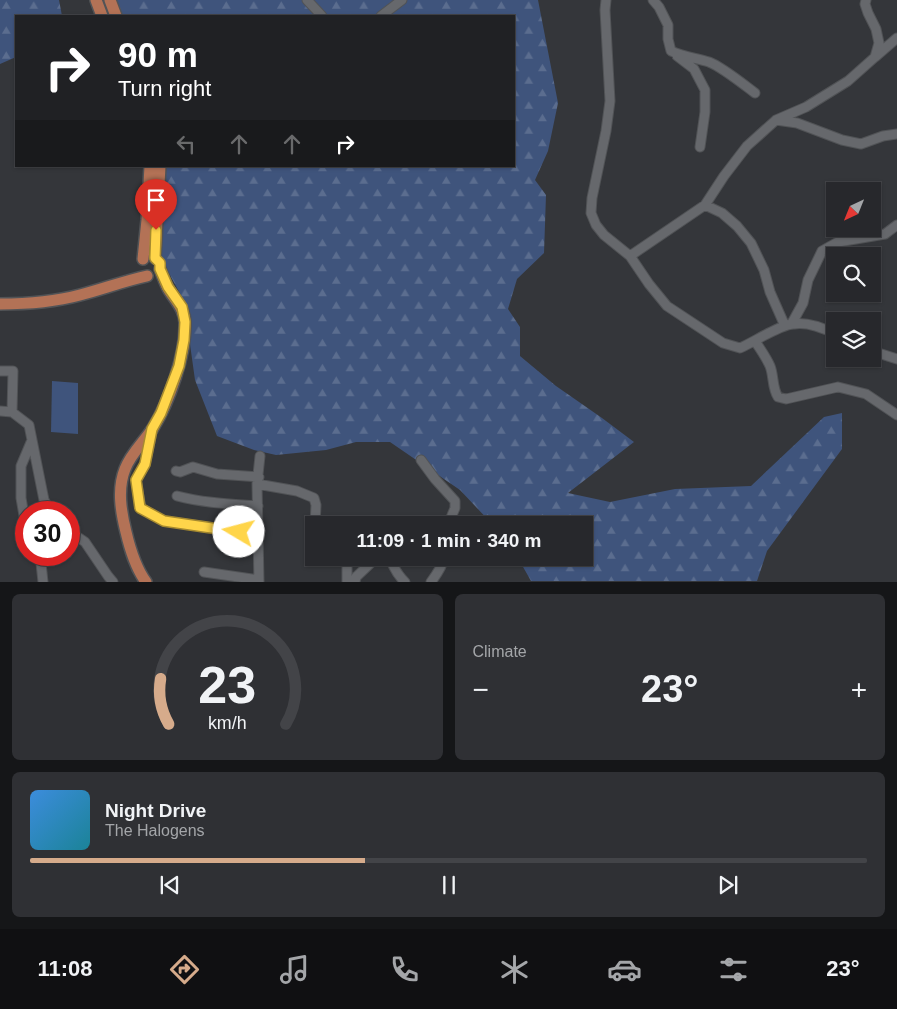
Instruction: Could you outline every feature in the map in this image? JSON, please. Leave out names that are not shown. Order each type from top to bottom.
[{"type":"main road","points":[[96,0],[102,15]]},
{"type":"main road","points":[[110,0],[116,15]]},
{"type":"main road","points":[[150,167],[141,263],[142,272],[173,296]]},
{"type":"main road","points":[[155,258],[160,167]]},
{"type":"main road","points":[[121,283],[149,256],[155,258],[160,263],[160,269],[168,287],[182,307],[185,322],[179,366],[168,397],[152,429],[132,455],[125,469],[122,481],[120,501],[131,552],[146,582]]},
{"type":"main road","points":[[0,304],[37,303],[80,295],[156,274],[160,269]]},
{"type":"street","points":[[307,0],[321,15]]},
{"type":"street","points":[[381,15],[402,0]]},
{"type":"street","points":[[606,0],[610,101],[606,131],[592,198],[591,213],[596,225],[604,235],[630,256],[667,306],[723,343],[740,348],[789,325],[807,324],[826,331]]},
{"type":"street","points":[[653,0],[659,6],[668,25],[668,39],[671,51],[694,69],[705,90],[705,112],[700,147]]},
{"type":"street","points":[[866,0],[865,4],[878,36],[879,43],[875,57]]},
{"type":"street","points":[[630,256],[705,205],[747,146],[776,120],[806,107],[848,81],[897,38]]},
{"type":"street","points":[[671,51],[682,56],[710,63],[735,78],[754,93]]},
{"type":"street","points":[[776,120],[797,123],[842,140],[861,144],[883,136],[897,134]]},
{"type":"street","points":[[705,205],[722,213],[737,226],[751,243],[764,270],[770,292],[789,325]]},
{"type":"street","points":[[789,325],[803,303],[808,280],[822,251],[838,242],[885,234],[897,225]]},
{"type":"street","points":[[755,341],[770,365],[774,380],[774,391],[778,397],[786,398],[838,387],[866,394],[897,415]]},
{"type":"street","points":[[881,354],[897,359]]},
{"type":"street","points":[[0,371],[13,371],[12,412]]},
{"type":"street","points":[[0,411],[12,412],[29,426],[45,501]]},
{"type":"street","points":[[152,429],[145,464],[136,480],[140,508],[164,521],[258,534]]},
{"type":"street","points":[[22,501],[21,466],[32,439]]},
{"type":"street","points":[[204,572],[259,581],[258,480],[260,456]]},
{"type":"street","points":[[421,460],[435,479],[456,501],[452,516]]},
{"type":"street","points":[[176,470],[180,472],[193,466],[217,474],[258,480],[297,491],[314,498],[315,516]]},
{"type":"street","points":[[177,496],[196,501],[258,506]]},
{"type":"street","points":[[80,539],[85,542],[113,582]]},
{"type":"street","points":[[41,566],[43,582]]},
{"type":"street","points":[[347,566],[347,582]]},
{"type":"street","points":[[355,582],[356,577],[368,566]]},
{"type":"street","points":[[394,566],[398,575],[405,582]]},
{"type":"street","points":[[431,582],[442,566]]},
{"type":"green space","points":[[0,0],[59,0],[62,15],[15,15],[15,57],[0,64]]},
{"type":"green space","points":[[106,0],[538,0],[558,103],[548,151],[535,180],[546,195],[544,253],[517,279],[508,309],[520,327],[520,356],[556,386],[634,442],[568,493],[610,502],[675,489],[751,486],[824,417],[842,413],[842,449],[767,551],[757,581],[531,581],[523,566],[593,566],[593,516],[485,516],[460,490],[390,442],[356,442],[326,450],[276,455],[254,450],[217,436],[195,380],[184,301],[151,240],[152,167],[515,167],[515,15],[114,15]]},
{"type":"green space","points":[[52,381],[78,383],[78,434],[51,432]]},
{"type":"route","points":[[156,230],[155,258],[160,263],[160,269],[168,287],[182,307],[185,322],[184,340],[179,366],[168,397],[152,429],[145,464],[136,480],[140,508],[164,521],[239,532]]}]
